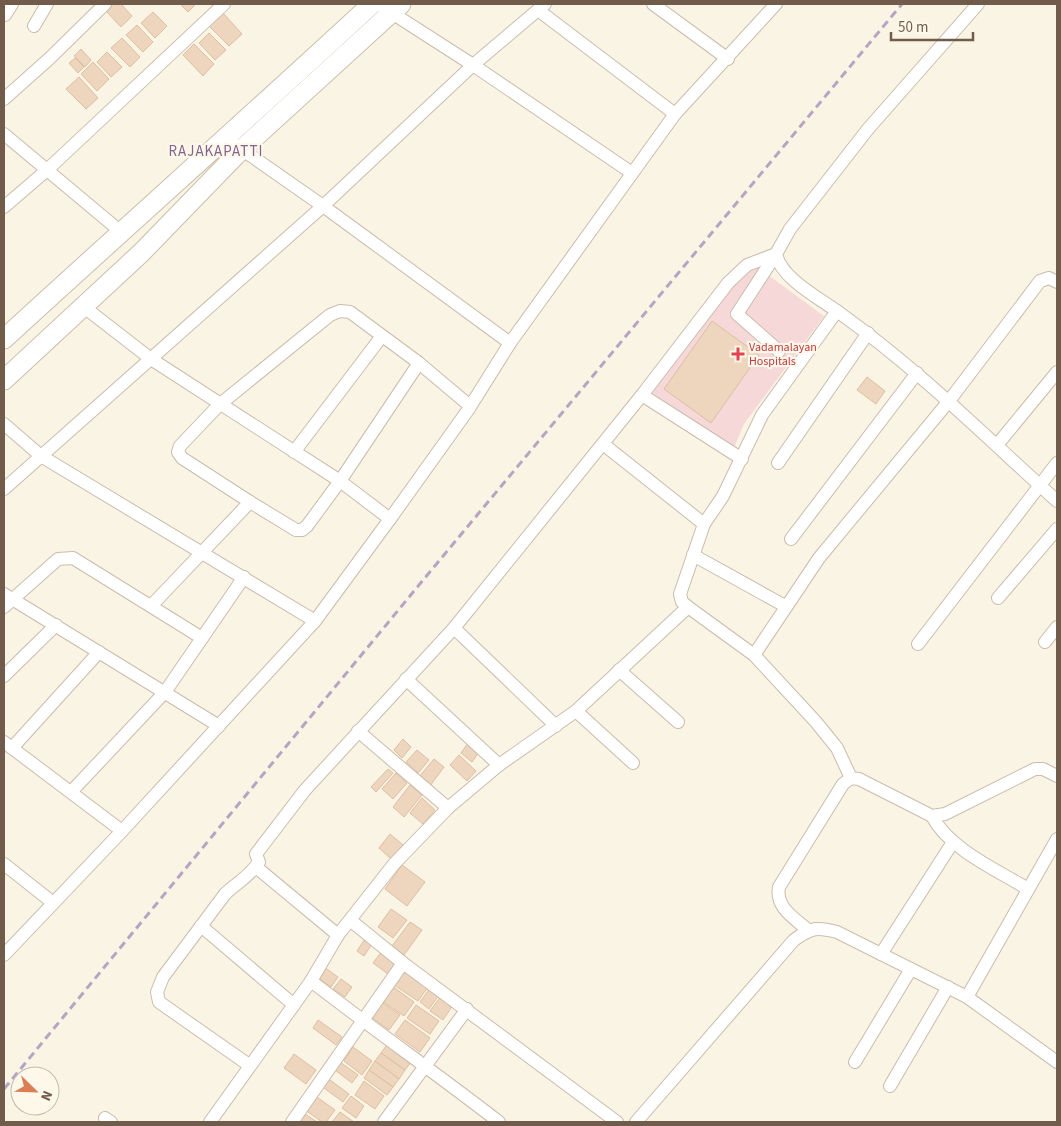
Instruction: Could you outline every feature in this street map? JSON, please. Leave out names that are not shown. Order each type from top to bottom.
[{"type":"main road","points":[[4,380],[141,253],[234,144],[372,4]]},
{"type":"main road","points":[[4,339],[120,231],[234,144],[390,7]]},
{"type":"street","points":[[34,26],[47,4]]},
{"type":"street","points":[[4,99],[50,58],[105,4]]},
{"type":"street","points":[[4,206],[47,170],[224,4]]},
{"type":"street","points":[[653,4],[728,59]]},
{"type":"street","points":[[4,955],[52,902],[122,831],[314,621],[390,519],[470,406],[510,343],[675,114],[728,59],[776,4]]},
{"type":"street","points":[[779,351],[737,314],[790,229],[868,129],[978,4]]},
{"type":"street","points":[[390,7],[632,173]]},
{"type":"street","points":[[4,489],[323,206],[473,65],[541,7],[675,114]]},
{"type":"street","points":[[4,134],[120,231]]},
{"type":"street","points":[[234,144],[323,206],[510,343]]},
{"type":"street","points":[[776,254],[783,273],[868,333],[917,373],[1057,501]]},
{"type":"street","points":[[249,1066],[159,1002],[157,992],[162,976],[225,894],[236,884],[248,878],[259,862],[256,854],[305,790],[454,628],[642,395],[728,283],[747,265],[776,254]]},
{"type":"street","points":[[754,656],[785,606],[819,558],[949,401],[1040,281],[1049,278],[1057,282]]},
{"type":"street","points":[[84,307],[151,359],[219,405],[340,481],[390,519]]},
{"type":"street","points":[[419,362],[340,481],[302,530],[296,530],[250,502],[182,458],[178,452],[180,446],[219,405],[330,315],[340,311],[350,312],[419,362],[470,406]]},
{"type":"street","points":[[837,311],[762,415],[724,496],[704,524],[680,594],[682,602],[754,656],[837,748],[851,778]]},
{"type":"street","points":[[778,463],[868,333]]},
{"type":"street","points":[[294,452],[382,336]]},
{"type":"street","points":[[997,445],[1057,372]]},
{"type":"street","points":[[791,539],[917,373]]},
{"type":"street","points":[[642,395],[742,460]]},
{"type":"street","points":[[4,424],[41,456],[203,552],[314,621]]},
{"type":"street","points":[[602,444],[704,524]]},
{"type":"street","points":[[918,644],[1057,463]]},
{"type":"street","points":[[151,606],[250,502]]},
{"type":"street","points":[[998,598],[1057,529]]},
{"type":"street","points":[[693,555],[785,606]]},
{"type":"street","points":[[202,638],[73,558],[65,557],[58,560],[7,601],[56,625],[219,726]]},
{"type":"street","points":[[71,792],[165,692],[244,577]]},
{"type":"street","points":[[210,1122],[311,981],[338,936],[394,864],[448,808],[499,765],[576,711],[688,607]]},
{"type":"street","points":[[4,676],[56,625]]},
{"type":"street","points":[[1045,642],[1057,627]]},
{"type":"street","points":[[454,628],[556,726]]},
{"type":"street","points":[[99,652],[8,745],[122,831]]},
{"type":"street","points":[[619,670],[678,722]]},
{"type":"street","points":[[406,679],[499,765]]},
{"type":"street","points":[[576,711],[633,763]]},
{"type":"street","points":[[358,731],[448,808]]},
{"type":"street","points":[[932,816],[945,814],[1035,769],[1043,769],[1057,776]]},
{"type":"street","points":[[808,930],[780,905],[777,897],[779,887],[844,784],[851,778],[859,779],[932,816],[938,826],[953,842],[1028,889]]},
{"type":"street","points":[[967,997],[1057,838]]},
{"type":"street","points":[[881,954],[953,842]]},
{"type":"street","points":[[4,864],[52,902]]},
{"type":"street","points":[[256,867],[338,936]]},
{"type":"street","points":[[350,920],[403,963],[617,1122]]},
{"type":"street","points":[[201,926],[294,1005]]},
{"type":"street","points":[[636,1122],[794,940],[808,930],[821,928],[837,932],[967,997],[1057,1062]]},
{"type":"street","points":[[292,1122],[361,1020],[403,963]]},
{"type":"street","points":[[855,1062],[911,969]]},
{"type":"street","points":[[311,981],[361,1020],[426,1065],[499,1122]]},
{"type":"street","points":[[890,1086],[948,988]]},
{"type":"street","points":[[385,1122],[467,1009]]},
{"type":"shaded area","name":"Vadamalayan Hospitals","points":[[756,266],[824,316],[744,424],[734,448],[651,392],[732,288]]},
{"type":"building","points":[[113,4],[121,4],[132,16],[121,27],[106,11]]},
{"type":"building","points":[[180,4],[196,4],[188,12]]},
{"type":"building","points":[[153,12],[167,26],[155,38],[141,23]]},
{"type":"building","points":[[223,13],[242,34],[229,46],[209,26]]},
{"type":"building","points":[[137,25],[153,42],[143,52],[126,35]]},
{"type":"building","points":[[209,33],[226,50],[215,60],[199,43]]},
{"type":"building","points":[[122,38],[140,57],[130,67],[111,48]]},
{"type":"building","points":[[194,44],[214,64],[203,76],[183,55]]},
{"type":"building","points":[[81,49],[91,60],[85,67],[74,56]]},
{"type":"building","points":[[107,52],[122,67],[111,77],[97,62]]},
{"type":"building","points":[[75,58],[84,67],[78,73],[69,63]]},
{"type":"building","points":[[93,62],[109,79],[97,91],[81,74]]},
{"type":"building","points":[[79,77],[98,98],[86,109],[66,89]]},
{"type":"building","points":[[712,321],[759,355],[711,423],[664,389]]},
{"type":"building","points":[[867,377],[885,391],[876,404],[857,390]]},
{"type":"building","points":[[403,739],[411,747],[402,758],[394,750]]},
{"type":"building","points":[[468,743],[479,752],[472,762],[461,753]]},
{"type":"building","points":[[417,750],[429,760],[418,773],[406,762]]},
{"type":"building","points":[[459,755],[476,771],[467,781],[450,765]]},
{"type":"building","points":[[434,759],[444,767],[430,786],[419,777]]},
{"type":"building","points":[[388,769],[393,773],[376,792],[371,787]]},
{"type":"building","points":[[396,773],[407,783],[393,799],[382,789]]},
{"type":"building","points":[[410,785],[422,795],[404,817],[393,807]]},
{"type":"building","points":[[422,798],[435,810],[423,824],[410,813]]},
{"type":"building","points":[[390,834],[403,845],[391,859],[379,848]]},
{"type":"building","points":[[402,865],[425,882],[407,906],[385,889]]},
{"type":"building","points":[[391,909],[407,920],[393,938],[378,927]]},
{"type":"building","points":[[410,922],[422,930],[404,955],[392,946]]},
{"type":"building","points":[[365,939],[372,944],[364,956],[357,951]]},
{"type":"building","points":[[382,951],[397,962],[388,974],[373,963]]},
{"type":"building","points":[[324,967],[338,977],[331,987],[317,977]]},
{"type":"building","points":[[404,970],[428,987],[418,1001],[394,985]]},
{"type":"building","points":[[341,979],[352,987],[345,997],[333,989]]},
{"type":"building","points":[[392,986],[414,1002],[404,1016],[382,1001]]},
{"type":"building","points":[[430,988],[439,995],[429,1009],[420,1002]]},
{"type":"building","points":[[441,996],[453,1005],[443,1020],[430,1011]]},
{"type":"building","points":[[380,1001],[400,1015],[389,1030],[370,1016]]},
{"type":"building","points":[[416,1005],[439,1021],[430,1034],[407,1018]]},
{"type":"building","points":[[318,1020],[342,1037],[336,1045],[313,1028]]},
{"type":"building","points":[[405,1020],[430,1038],[420,1052],[395,1034]]},
{"type":"building","points":[[387,1045],[411,1062],[405,1070],[381,1053]]},
{"type":"building","points":[[353,1047],[372,1061],[362,1075],[344,1061]]},
{"type":"building","points":[[381,1053],[405,1070],[399,1079],[375,1061]]},
{"type":"building","points":[[294,1054],[316,1070],[306,1084],[284,1068]]},
{"type":"building","points":[[375,1061],[399,1079],[393,1087],[369,1070]]},
{"type":"building","points":[[340,1062],[358,1075],[352,1083],[335,1070]]},
{"type":"building","points":[[369,1070],[393,1087],[387,1095],[364,1078]]},
{"type":"building","points":[[326,1077],[349,1094],[343,1102],[320,1085]]},
{"type":"building","points":[[364,1081],[384,1096],[375,1109],[355,1095]]},
{"type":"building","points":[[314,1095],[335,1110],[326,1122],[322,1122],[304,1109]]},
{"type":"building","points":[[351,1096],[364,1106],[356,1118],[342,1108]]},
{"type":"building","points":[[302,1112],[317,1122],[294,1122]]},
{"type":"building","points":[[340,1112],[354,1122],[332,1122]]},
{"type":"railway","points":[[4,1089],[419,585],[902,4]]},
{"type":"place","name":"Vadamalayan Hospitals","points":[[738,354]]},
{"type":"district","name":"RAJAKAPATTI","points":[[216,151]]}]
